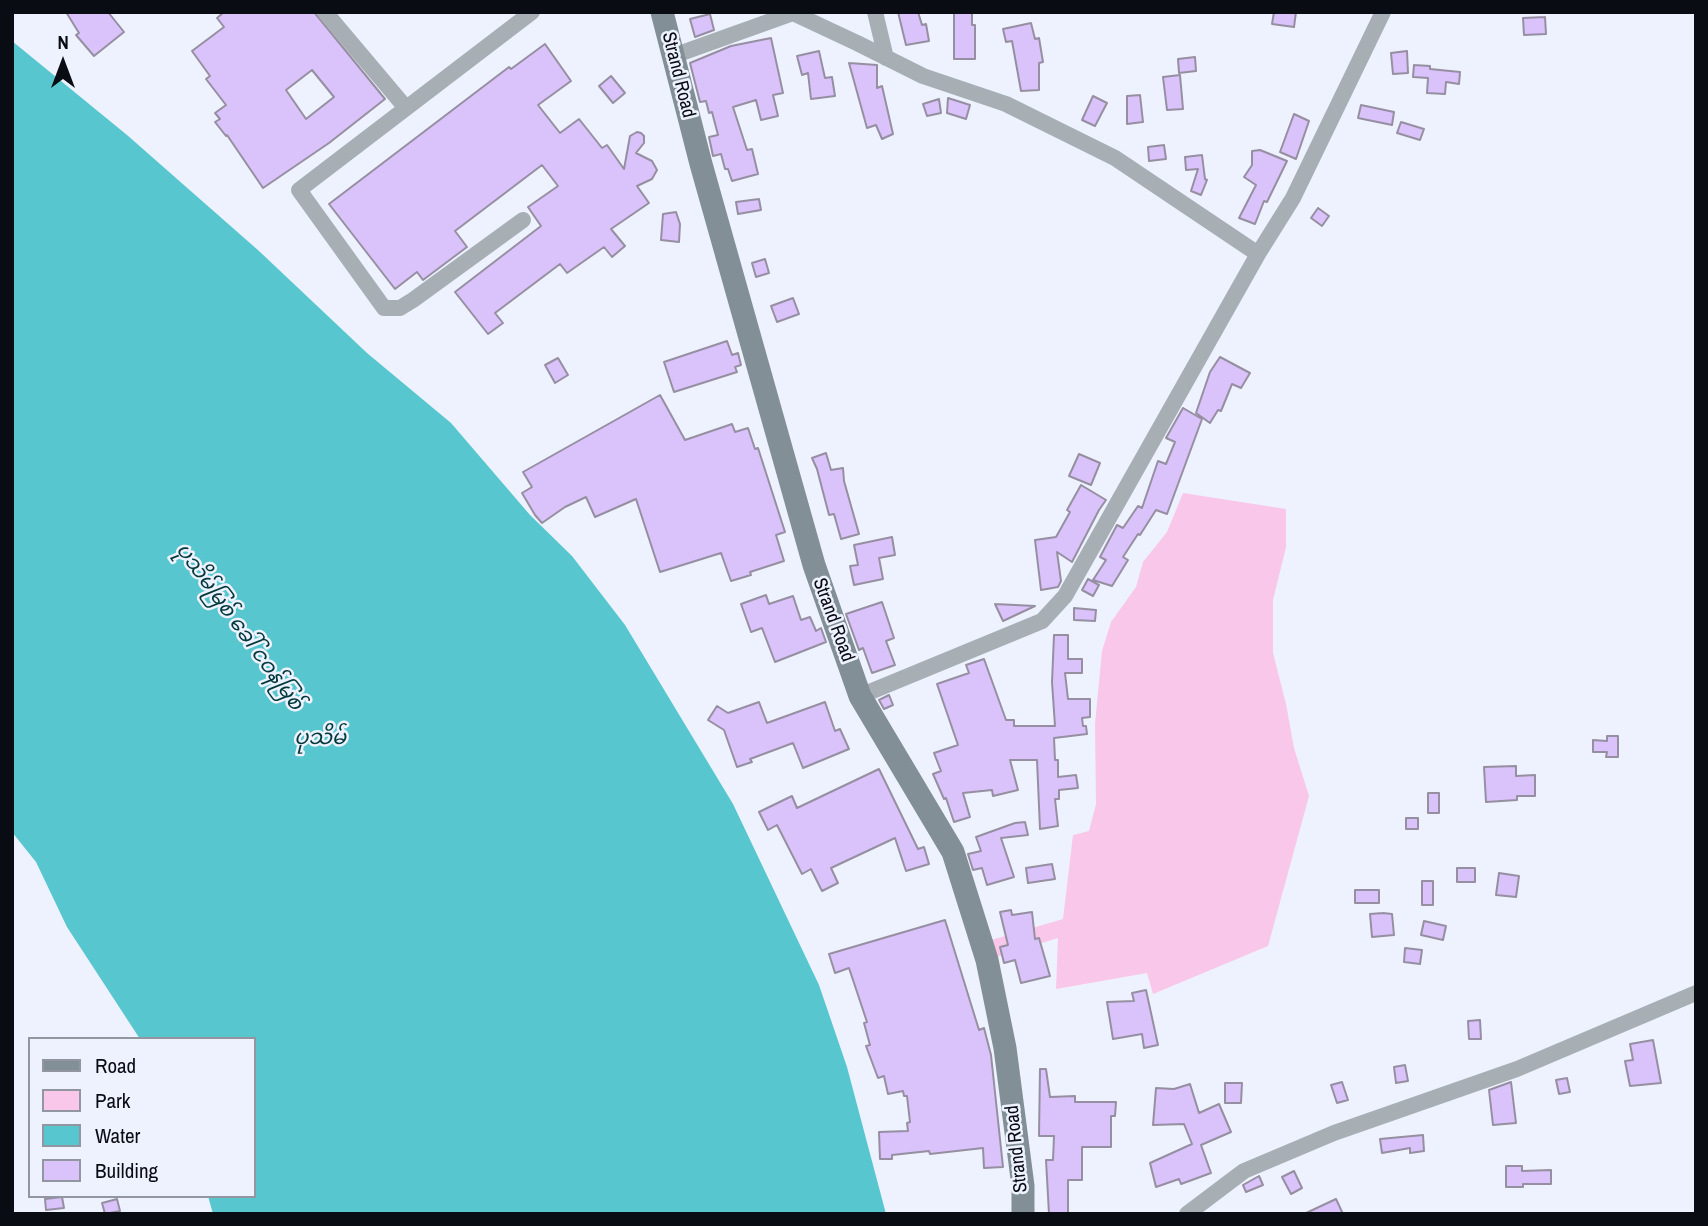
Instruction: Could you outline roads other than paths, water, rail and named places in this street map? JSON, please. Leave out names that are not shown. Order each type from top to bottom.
[{"type":"main road","name":"Strand Road","points":[[662,12],[701,164],[814,565],[860,696],[953,852],[987,960],[1005,1048],[1023,1186],[1023,1214]]},
{"type":"street","points":[[325,12],[406,108]]},
{"type":"street","points":[[523,220],[413,300],[400,308],[384,308],[299,190],[531,12]]},
{"type":"street","points":[[874,12],[886,58]]},
{"type":"street","points":[[860,696],[1042,621],[1065,596],[1258,254],[1293,198],[1383,12]]},
{"type":"street","points":[[673,56],[793,13],[923,76],[1006,104],[1115,158],[1258,254]]},
{"type":"street","points":[[1187,1214],[1244,1171],[1334,1133],[1517,1069],[1696,993]]},
{"type":"water","name":"ပုသိမ်","points":[[12,41],[127,135],[259,251],[367,353],[451,423],[530,515],[572,556],[625,625],[733,804],[819,985],[847,1067],[886,1214],[213,1214],[209,1198],[256,1198],[256,1037],[139,1037],[67,927],[36,862],[12,832]]},
{"type":"water label","name":"ပုသိမ်မြစ် ခေါ် ငဝန်မြစ်","points":[[239,627]]}]
